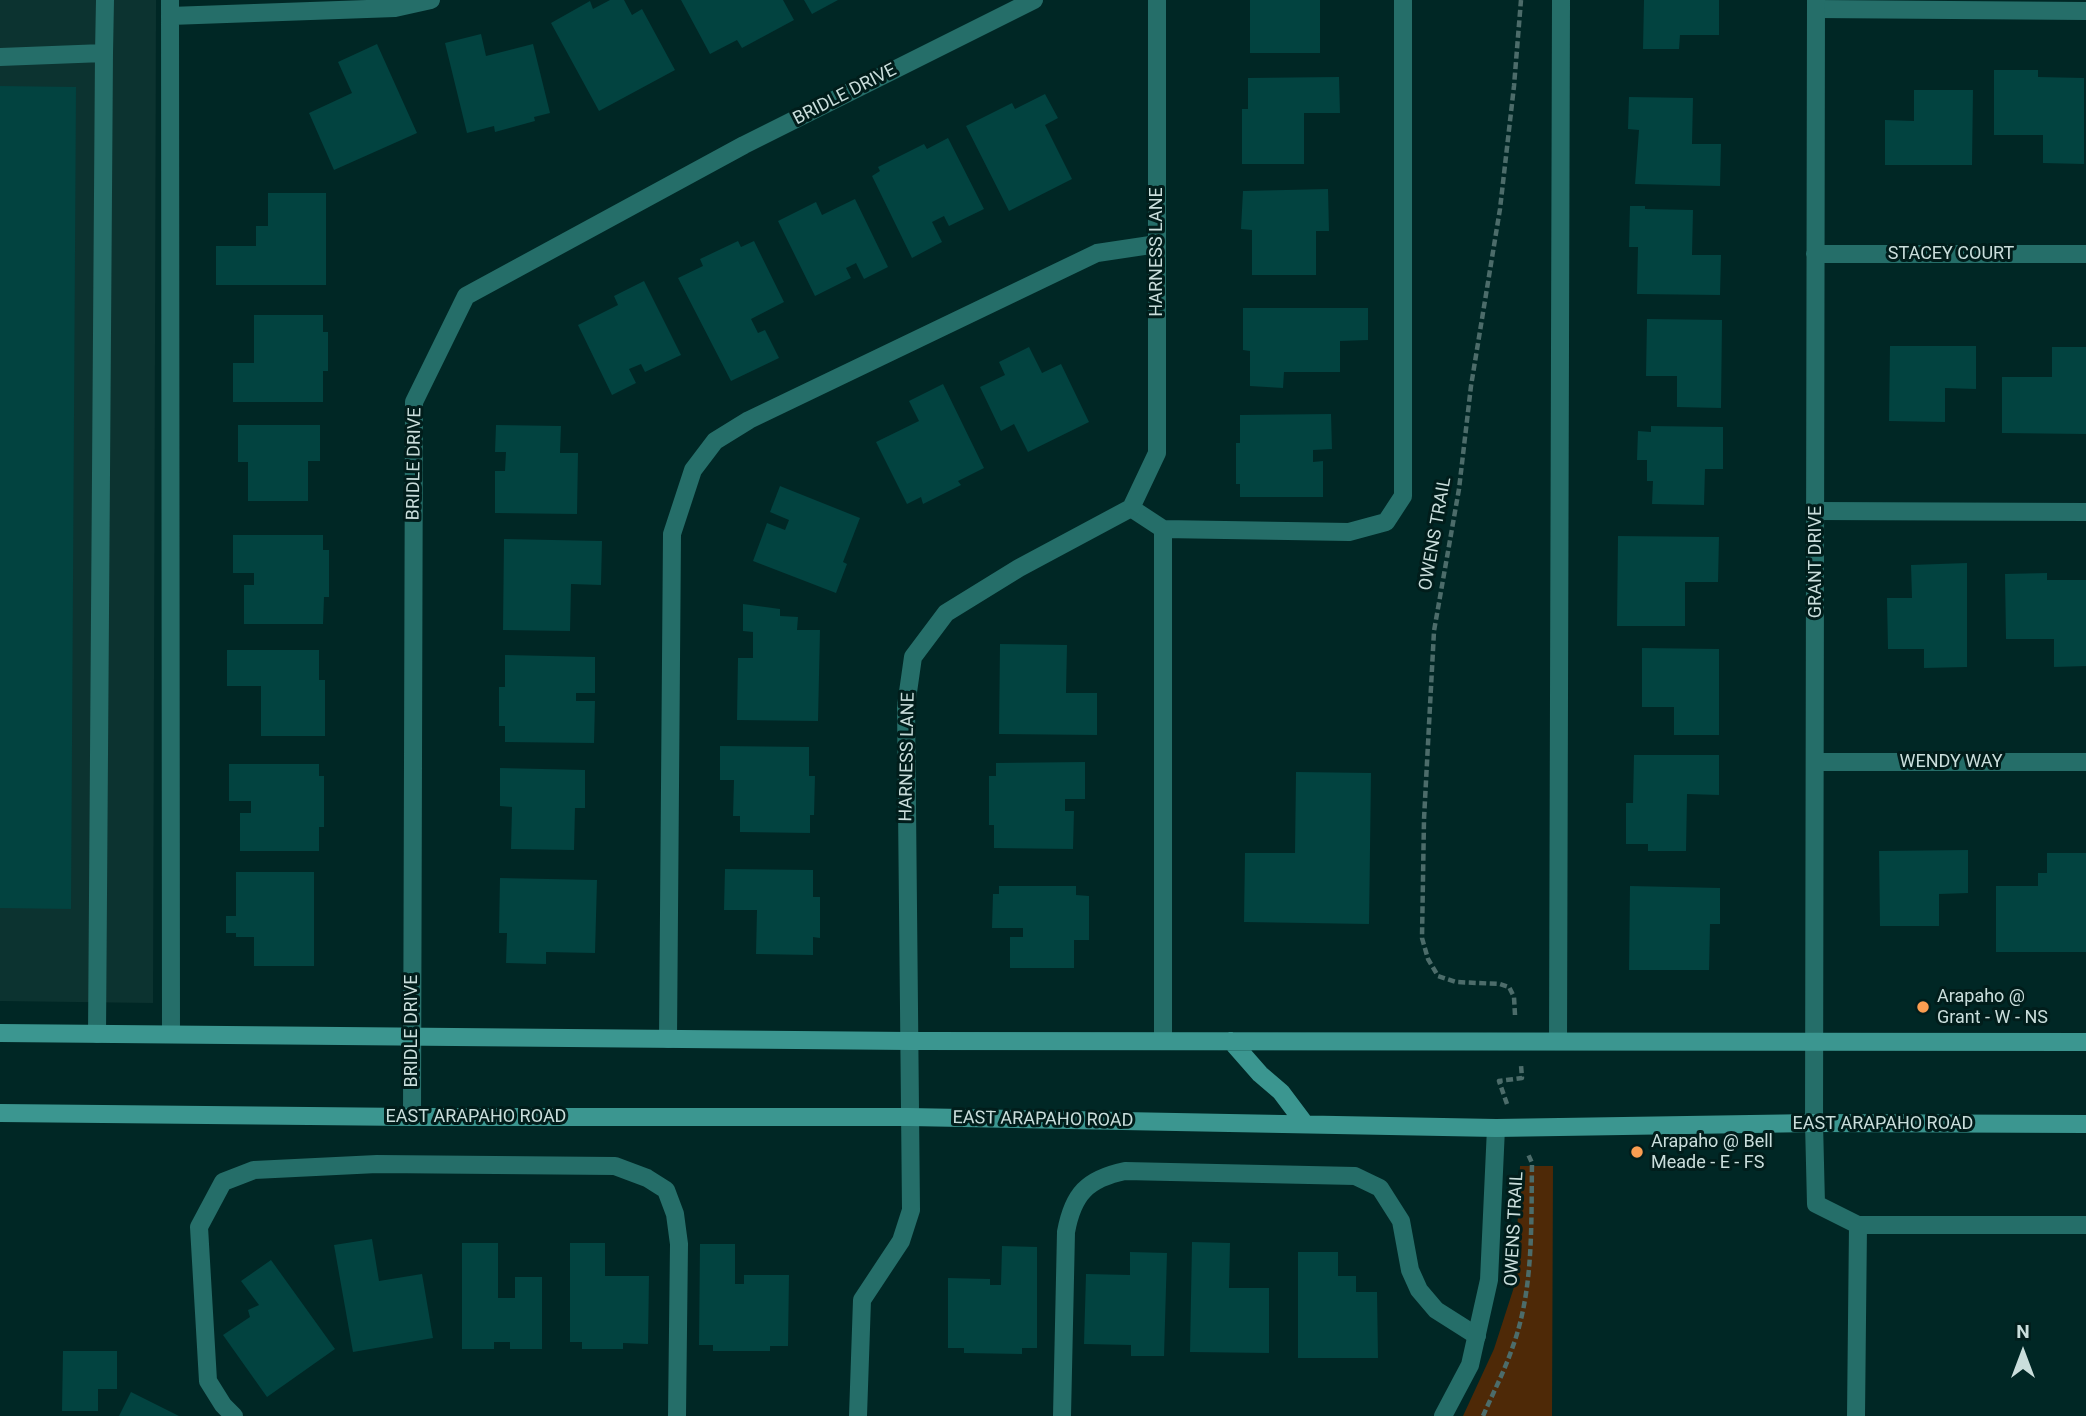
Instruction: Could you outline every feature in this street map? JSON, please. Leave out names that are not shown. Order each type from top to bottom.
[{"type":"main road","points":[[0,1033],[909,1041],[2086,1042]]},
{"type":"main road","points":[[1231,1041],[1260,1074],[1281,1092],[1306,1124]]},
{"type":"main road","name":"EAST ARAPAHO ROAD","points":[[0,1112],[412,1117],[909,1117],[1496,1128],[1814,1123],[2086,1124]]},
{"type":"street","points":[[97,1034],[105,0]]},
{"type":"street","points":[[171,1034],[170,8],[395,8],[431,0]]},
{"type":"street","name":"BRIDLE DRIVE","points":[[412,1117],[414,402],[466,296],[744,145],[1034,0]]},
{"type":"street","name":"HARNESS LANE","points":[[858,1416],[862,1300],[901,1241],[911,1210],[906,706],[913,657],[946,612],[1019,568],[1131,508],[1157,453],[1157,0]]},
{"type":"street","points":[[1131,508],[1163,529],[1349,531],[1386,522],[1403,496],[1403,0]]},
{"type":"street","points":[[1559,1041],[1561,0]]},
{"type":"street","points":[[1816,4],[2086,11]]},
{"type":"street","name":"GRANT DRIVE","points":[[1816,4],[1816,1204],[1858,1226]]},
{"type":"street","points":[[0,57],[104,53]]},
{"type":"street","points":[[668,1039],[672,534],[693,470],[715,441],[761,414],[1097,253],[1157,244]]},
{"type":"street","name":"STACEY COURT","points":[[1815,254],[2086,254]]},
{"type":"street","points":[[1816,511],[2086,512]]},
{"type":"street","points":[[1163,529],[1163,1041]]},
{"type":"street","name":"WENDY WAY","points":[[1816,762],[2086,762]]},
{"type":"street","points":[[1443,1416],[1470,1365],[1489,1280],[1496,1128]]},
{"type":"street","points":[[234,1416],[223,1405],[208,1381],[199,1227],[213,1198],[223,1181],[254,1170],[377,1164],[615,1166],[647,1178],[666,1190],[675,1214],[679,1244],[677,1416]]},
{"type":"street","points":[[1062,1416],[1066,1232],[1070,1212],[1080,1194],[1092,1182],[1106,1175],[1125,1171],[1355,1176],[1380,1188],[1401,1222],[1410,1270],[1419,1290],[1436,1310],[1477,1336]]},
{"type":"street","points":[[1857,1416],[1858,1226],[2086,1226]]},
{"type":"path","name":"OWENS TRAIL","points":[[1518,1041],[1514,997],[1509,988],[1500,984],[1455,982],[1438,975],[1428,959],[1422,938],[1424,819],[1434,631],[1459,489],[1471,386],[1500,209],[1521,0]]},
{"type":"path","points":[[1516,1127],[1499,1080],[1522,1078],[1518,1041]]},
{"type":"path","name":"OWENS TRAIL","points":[[1483,1416],[1514,1345],[1529,1268],[1532,1163],[1516,1127]]},
{"type":"shaded area","points":[[0,0],[156,0],[153,1003],[0,1001]]},
{"type":"shaded area","points":[[1520,1166],[1553,1166],[1552,1416],[1463,1416],[1494,1349],[1515,1284]]},
{"type":"building","points":[[610,0],[624,0],[632,15],[642,9],[675,70],[599,111],[551,23],[590,1],[593,9]]},
{"type":"building","points":[[681,0],[783,0],[794,20],[742,48],[737,40],[710,54]]},
{"type":"building","points":[[804,0],[838,0],[812,14]]},
{"type":"building","points":[[1250,0],[1320,0],[1320,53],[1250,53]]},
{"type":"building","points":[[1644,0],[1719,0],[1719,35],[1680,35],[1679,49],[1643,49]]},
{"type":"building","points":[[481,34],[486,56],[533,44],[550,113],[534,117],[535,121],[495,132],[494,126],[467,133],[445,43]]},
{"type":"building","points":[[377,44],[417,133],[334,170],[309,113],[352,93],[338,62]]},
{"type":"building","points":[[1994,70],[2038,70],[2038,77],[2084,78],[2084,164],[2043,163],[2043,135],[1994,135]]},
{"type":"building","points":[[1339,77],[1340,113],[1304,113],[1304,164],[1242,164],[1242,109],[1248,109],[1248,78]]},
{"type":"building","points":[[0,86],[76,87],[71,909],[0,908]]},
{"type":"building","points":[[1914,90],[1973,90],[1972,165],[1885,165],[1885,120],[1914,121]]},
{"type":"building","points":[[1045,94],[1058,118],[1045,125],[1072,179],[1009,211],[966,126],[1012,103],[1015,109]]},
{"type":"building","points":[[1629,97],[1693,98],[1692,144],[1721,144],[1720,186],[1635,184],[1639,130],[1628,129]]},
{"type":"building","points":[[948,138],[984,209],[949,226],[944,216],[932,222],[942,242],[912,258],[872,176],[880,171],[878,167],[924,144],[927,149]]},
{"type":"building","points":[[1328,189],[1329,231],[1316,231],[1316,275],[1252,275],[1252,230],[1241,229],[1243,191]]},
{"type":"building","points":[[268,193],[326,193],[326,285],[216,285],[216,246],[256,246],[256,226],[268,226]]},
{"type":"building","points":[[855,199],[888,267],[864,279],[856,263],[846,268],[851,278],[815,296],[778,221],[816,202],[822,215]]},
{"type":"building","points":[[1630,206],[1693,210],[1692,255],[1721,255],[1720,295],[1637,294],[1638,247],[1629,247]]},
{"type":"building","points":[[738,241],[741,247],[754,241],[784,302],[751,319],[758,333],[765,330],[779,358],[731,381],[678,278],[703,266],[700,259]]},
{"type":"building","points":[[644,281],[681,355],[645,372],[641,364],[629,369],[636,383],[612,395],[578,325],[618,305],[614,296]]},
{"type":"building","points":[[1243,308],[1368,308],[1368,340],[1340,341],[1340,372],[1284,372],[1283,388],[1250,386],[1250,351],[1243,350]]},
{"type":"building","points":[[254,315],[323,315],[323,332],[328,332],[328,371],[323,371],[323,402],[233,402],[233,363],[254,363]]},
{"type":"building","points":[[1647,319],[1722,320],[1721,408],[1677,407],[1677,376],[1646,376]]},
{"type":"building","points":[[1890,346],[1976,346],[1976,389],[1945,388],[1945,422],[1889,421]]},
{"type":"building","points":[[1029,347],[1042,373],[1061,364],[1089,422],[1028,452],[1014,424],[1001,431],[980,387],[1005,375],[999,362]]},
{"type":"building","points":[[2052,347],[2086,347],[2086,434],[2002,433],[2002,377],[2052,377]]},
{"type":"building","points":[[943,384],[984,468],[958,481],[961,485],[923,504],[921,497],[907,504],[876,442],[919,421],[909,401]]},
{"type":"building","points":[[1331,414],[1332,449],[1313,450],[1313,462],[1323,461],[1323,497],[1240,497],[1240,484],[1236,484],[1236,443],[1240,443],[1240,415]]},
{"type":"building","points":[[238,425],[320,425],[320,461],[308,461],[308,501],[248,501],[248,462],[238,462]]},
{"type":"building","points":[[496,425],[561,426],[560,453],[578,453],[577,514],[495,513],[495,471],[505,471],[506,452],[495,452]]},
{"type":"building","points":[[1651,426],[1723,427],[1723,469],[1705,469],[1704,505],[1652,504],[1653,481],[1647,481],[1647,460],[1637,460],[1638,431],[1651,432]]},
{"type":"building","points":[[780,486],[860,518],[843,562],[847,564],[836,593],[753,561],[767,523],[785,530],[789,520],[770,512]]},
{"type":"building","points":[[233,535],[323,535],[323,550],[329,550],[329,597],[324,597],[323,624],[244,624],[244,585],[254,585],[254,573],[233,573]]},
{"type":"building","points":[[1618,536],[1719,537],[1718,582],[1685,582],[1685,626],[1617,626]]},
{"type":"building","points":[[504,539],[602,541],[601,585],[571,584],[570,631],[503,630]]},
{"type":"building","points":[[1967,563],[1967,667],[1924,668],[1924,649],[1888,649],[1887,598],[1912,598],[1911,565]]},
{"type":"building","points":[[2047,573],[2047,580],[2086,580],[2086,666],[2054,667],[2054,639],[2006,639],[2005,574]]},
{"type":"building","points":[[743,604],[780,609],[780,616],[798,617],[797,630],[820,630],[818,721],[737,720],[738,658],[753,658],[753,632],[743,631]]},
{"type":"building","points":[[1000,644],[1067,645],[1066,693],[1097,693],[1097,735],[999,734]]},
{"type":"building","points":[[1642,648],[1719,649],[1719,735],[1674,735],[1674,707],[1642,707]]},
{"type":"building","points":[[227,650],[319,650],[319,680],[325,680],[325,736],[261,736],[261,686],[227,686]]},
{"type":"building","points":[[505,655],[595,657],[595,693],[576,693],[576,701],[595,701],[594,743],[505,742],[505,726],[499,726],[499,687],[505,687]]},
{"type":"building","points":[[720,746],[809,747],[809,776],[815,776],[814,815],[810,815],[810,833],[740,832],[740,816],[733,816],[734,780],[720,780]]},
{"type":"building","points":[[1634,755],[1719,755],[1719,795],[1687,794],[1686,851],[1648,851],[1648,844],[1626,844],[1626,803],[1633,803]]},
{"type":"building","points":[[1085,762],[1085,799],[1065,799],[1065,811],[1074,811],[1073,849],[994,848],[994,825],[989,825],[989,776],[996,776],[996,763]]},
{"type":"building","points":[[229,764],[319,764],[319,776],[324,776],[324,827],[319,827],[319,851],[240,851],[240,813],[251,813],[251,801],[229,801]]},
{"type":"building","points":[[500,768],[585,770],[585,808],[575,808],[574,850],[511,849],[512,807],[500,806]]},
{"type":"building","points":[[1296,772],[1371,773],[1369,924],[1244,922],[1245,853],[1295,853]]},
{"type":"building","points":[[1968,850],[1968,893],[1939,894],[1939,926],[1880,926],[1879,851]]},
{"type":"building","points":[[2047,853],[2086,853],[2086,952],[1996,952],[1996,886],[2038,886],[2038,873],[2047,873]]},
{"type":"building","points":[[725,869],[813,870],[813,897],[820,897],[820,938],[813,937],[813,955],[756,954],[757,910],[724,910]]},
{"type":"building","points":[[236,872],[314,872],[314,966],[254,966],[254,937],[236,937],[236,933],[226,933],[226,916],[236,916]]},
{"type":"building","points":[[500,878],[597,880],[595,953],[546,952],[546,964],[506,963],[507,933],[499,933]]},
{"type":"building","points":[[999,886],[1076,886],[1076,895],[1089,896],[1089,940],[1074,940],[1074,968],[1010,968],[1010,937],[1023,937],[1023,928],[992,928],[993,894],[999,894]]},
{"type":"building","points":[[1630,886],[1720,888],[1720,924],[1710,924],[1709,970],[1629,970]]},
{"type":"building","points":[[372,1239],[379,1281],[422,1274],[433,1338],[353,1352],[334,1245]]},
{"type":"building","points":[[1192,1242],[1230,1243],[1229,1288],[1269,1288],[1269,1353],[1190,1352]]},
{"type":"building","points":[[462,1243],[498,1243],[498,1298],[515,1298],[515,1277],[542,1277],[542,1349],[510,1349],[510,1342],[494,1342],[494,1349],[462,1349]]},
{"type":"building","points":[[570,1243],[605,1243],[605,1276],[649,1276],[648,1344],[623,1343],[623,1349],[582,1349],[582,1342],[570,1342]]},
{"type":"building","points":[[700,1244],[735,1244],[735,1284],[744,1284],[744,1275],[789,1275],[788,1346],[770,1346],[770,1351],[713,1351],[713,1345],[699,1345]]},
{"type":"building","points":[[1002,1246],[1037,1247],[1037,1348],[1022,1348],[1022,1354],[964,1353],[964,1348],[948,1348],[948,1278],[990,1279],[990,1285],[1001,1285]]},
{"type":"building","points":[[1130,1252],[1167,1253],[1164,1356],[1131,1356],[1131,1345],[1084,1344],[1086,1274],[1130,1275]]},
{"type":"building","points":[[1298,1252],[1338,1252],[1338,1276],[1356,1276],[1356,1292],[1377,1292],[1378,1358],[1298,1358]]},
{"type":"building","points":[[271,1260],[335,1349],[267,1397],[223,1335],[250,1317],[248,1310],[259,1305],[241,1281]]},
{"type":"building","points":[[63,1351],[117,1351],[117,1389],[98,1389],[98,1411],[62,1411]]},
{"type":"building","points":[[131,1392],[179,1416],[119,1416]]},
{"type":"place","name":"Arapaho @ Grant - W - NS","points":[[1923,1007]]},
{"type":"place","name":"Arapaho @ Bell Meade - E - FS","points":[[1637,1152]]}]
